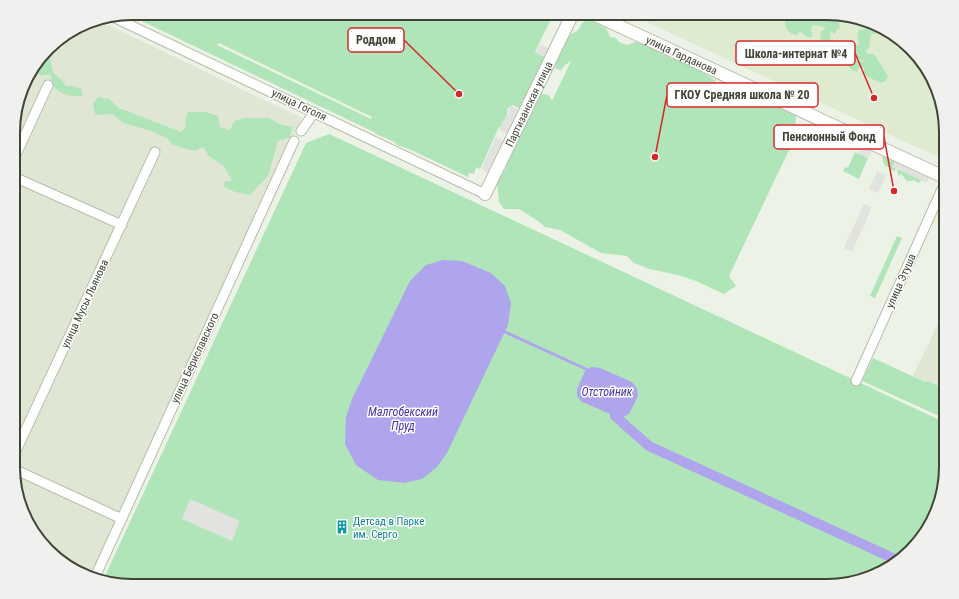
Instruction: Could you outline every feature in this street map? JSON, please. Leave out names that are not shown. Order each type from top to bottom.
[{"type":"street","name":"Партизанская улица","points":[[485,194],[570,20]]},
{"type":"street","name":"улица Гарданова","points":[[606,20],[939,176]]},
{"type":"street","name":"улица Гоголя","points":[[121,21],[485,194]]},
{"type":"street","points":[[20,147],[48,85]]},
{"type":"street","points":[[301,132],[314,112]]},
{"type":"street","name":"улица Бериславского","points":[[97,573],[294,140]]},
{"type":"street","name":"улица Мусы Льянова","points":[[20,442],[155,152]]},
{"type":"street","points":[[20,180],[122,225]]},
{"type":"street","name":"улица Этуша","points":[[856,381],[939,195]]},
{"type":"street","points":[[20,472],[122,519]]},
{"type":"shaded area","points":[[642,20],[835,20],[863,26],[877,32],[901,48],[911,58],[927,82],[937,110],[939,124],[939,150],[936,156]]},
{"type":"shaded area","points":[[105,24],[302,118],[92,571],[82,567],[58,551],[43,535],[35,523],[26,503],[21,482],[20,132],[24,103],[35,76],[48,58],[64,43],[76,35]]},
{"type":"shaded area","points":[[540,44],[550,49],[546,57],[536,52]]},
{"type":"shaded area","points":[[511,106],[519,110],[508,134],[499,130]]},
{"type":"shaded area","points":[[811,120],[873,149],[868,158],[858,154],[860,149],[809,125]]},
{"type":"shaded area","points":[[496,137],[504,141],[489,173],[481,169]]},
{"type":"shaded area","points":[[896,159],[930,175],[927,183],[892,167]]},
{"type":"shaded area","points":[[877,171],[886,175],[878,193],[869,189]]},
{"type":"shaded area","points":[[939,202],[939,218],[936,224],[930,222]]},
{"type":"shaded area","points":[[864,204],[872,207],[852,252],[844,248]]},
{"type":"shaded area","points":[[939,322],[939,386],[928,381],[925,382],[913,376]]},
{"type":"shaded area","points":[[190,499],[240,521],[232,541],[182,519]]},
{"type":"green space","points":[[140,20],[551,20],[535,52],[547,58],[522,110],[513,105],[508,108],[507,116],[502,128],[499,127],[480,169],[476,167],[474,174],[469,173],[468,177],[409,149],[397,145],[395,142]],"holes":[[[219,43],[372,117],[371,119],[217,45]]]},
{"type":"green space","points":[[586,20],[590,20],[606,28],[610,37],[616,38],[619,42],[627,45],[636,42],[646,45],[670,58],[688,64],[715,80],[716,90],[740,101],[743,93],[753,94],[796,114],[795,127],[799,129],[729,276],[736,286],[724,294],[696,281],[678,275],[649,269],[634,263],[627,256],[601,253],[560,230],[545,227],[519,209],[504,209],[499,202],[497,182],[506,169],[507,161],[539,93],[549,95],[552,101],[571,61],[561,70],[556,69],[554,64],[567,35],[580,28],[582,23]]},
{"type":"green space","points":[[785,20],[835,20],[838,21],[840,29],[837,29],[835,34],[831,31],[830,40],[827,45],[820,40],[821,31],[825,29],[824,27],[815,25],[811,27],[812,37],[807,37],[801,32],[797,35],[791,33],[785,26]]},
{"type":"green space","points":[[867,28],[878,33],[877,34],[871,34],[869,48],[865,51],[869,54],[874,54],[888,76],[886,81],[881,83],[868,77],[864,73],[864,68],[859,67],[857,72],[853,71],[849,67],[850,60],[865,62],[855,58],[853,47],[859,44],[857,34],[859,30]]},
{"type":"green space","points":[[50,56],[53,73],[64,82],[65,86],[72,86],[81,89],[83,96],[71,96],[62,93],[53,85],[51,75],[39,75],[37,73]]},
{"type":"green space","points":[[98,97],[109,99],[119,108],[181,132],[186,127],[185,120],[188,112],[205,112],[218,116],[220,127],[230,130],[234,121],[244,118],[269,118],[279,124],[293,127],[289,138],[278,141],[268,176],[250,195],[235,192],[223,186],[225,181],[232,181],[224,166],[209,156],[203,147],[195,151],[173,145],[167,138],[151,131],[124,123],[112,114],[95,115],[93,104]]},
{"type":"green space","points":[[329,134],[939,420],[939,475],[937,489],[933,503],[920,529],[901,551],[883,564],[856,575],[835,579],[132,579],[105,575],[306,143]]},
{"type":"green space","points":[[855,152],[868,158],[859,179],[843,171],[845,167],[848,168]]},
{"type":"green space","points":[[884,153],[896,164],[895,171],[890,170],[888,166],[886,167],[883,160]]},
{"type":"green space","points":[[898,166],[921,179],[921,181],[918,183],[914,180],[907,181],[901,174],[899,176],[897,172]]},
{"type":"green space","points":[[897,236],[902,238],[875,298],[870,296]]},
{"type":"green space","points":[[873,358],[925,382],[928,381],[939,386],[939,416],[862,381]]},
{"type":"water","name":"Малгобекский Пруд","points":[[443,260],[462,261],[491,273],[505,286],[511,303],[508,325],[447,453],[437,467],[422,479],[404,483],[378,480],[356,465],[345,444],[346,417],[352,399],[410,281],[426,265]]},
{"type":"water","name":"Отстойник","points":[[592,367],[600,368],[632,382],[637,388],[638,396],[629,414],[623,417],[615,416],[582,402],[577,396],[577,389],[586,369]]},
{"type":"waterway","points":[[505,332],[586,369]]},
{"type":"waterway","points":[[615,416],[649,446],[892,558]]},
{"type":"place","name":"Роддом","points":[[459,94]]},
{"type":"place","name":"Школа-интернат №4","points":[[874,98]]},
{"type":"place","name":"ГКОУ Средняя школа № 20","points":[[655,157]]},
{"type":"place","name":"Пенсионный Фонд","points":[[894,191]]},
{"type":"place","name":"Детсад в Парке им. Серго","points":[[342,527]]}]
